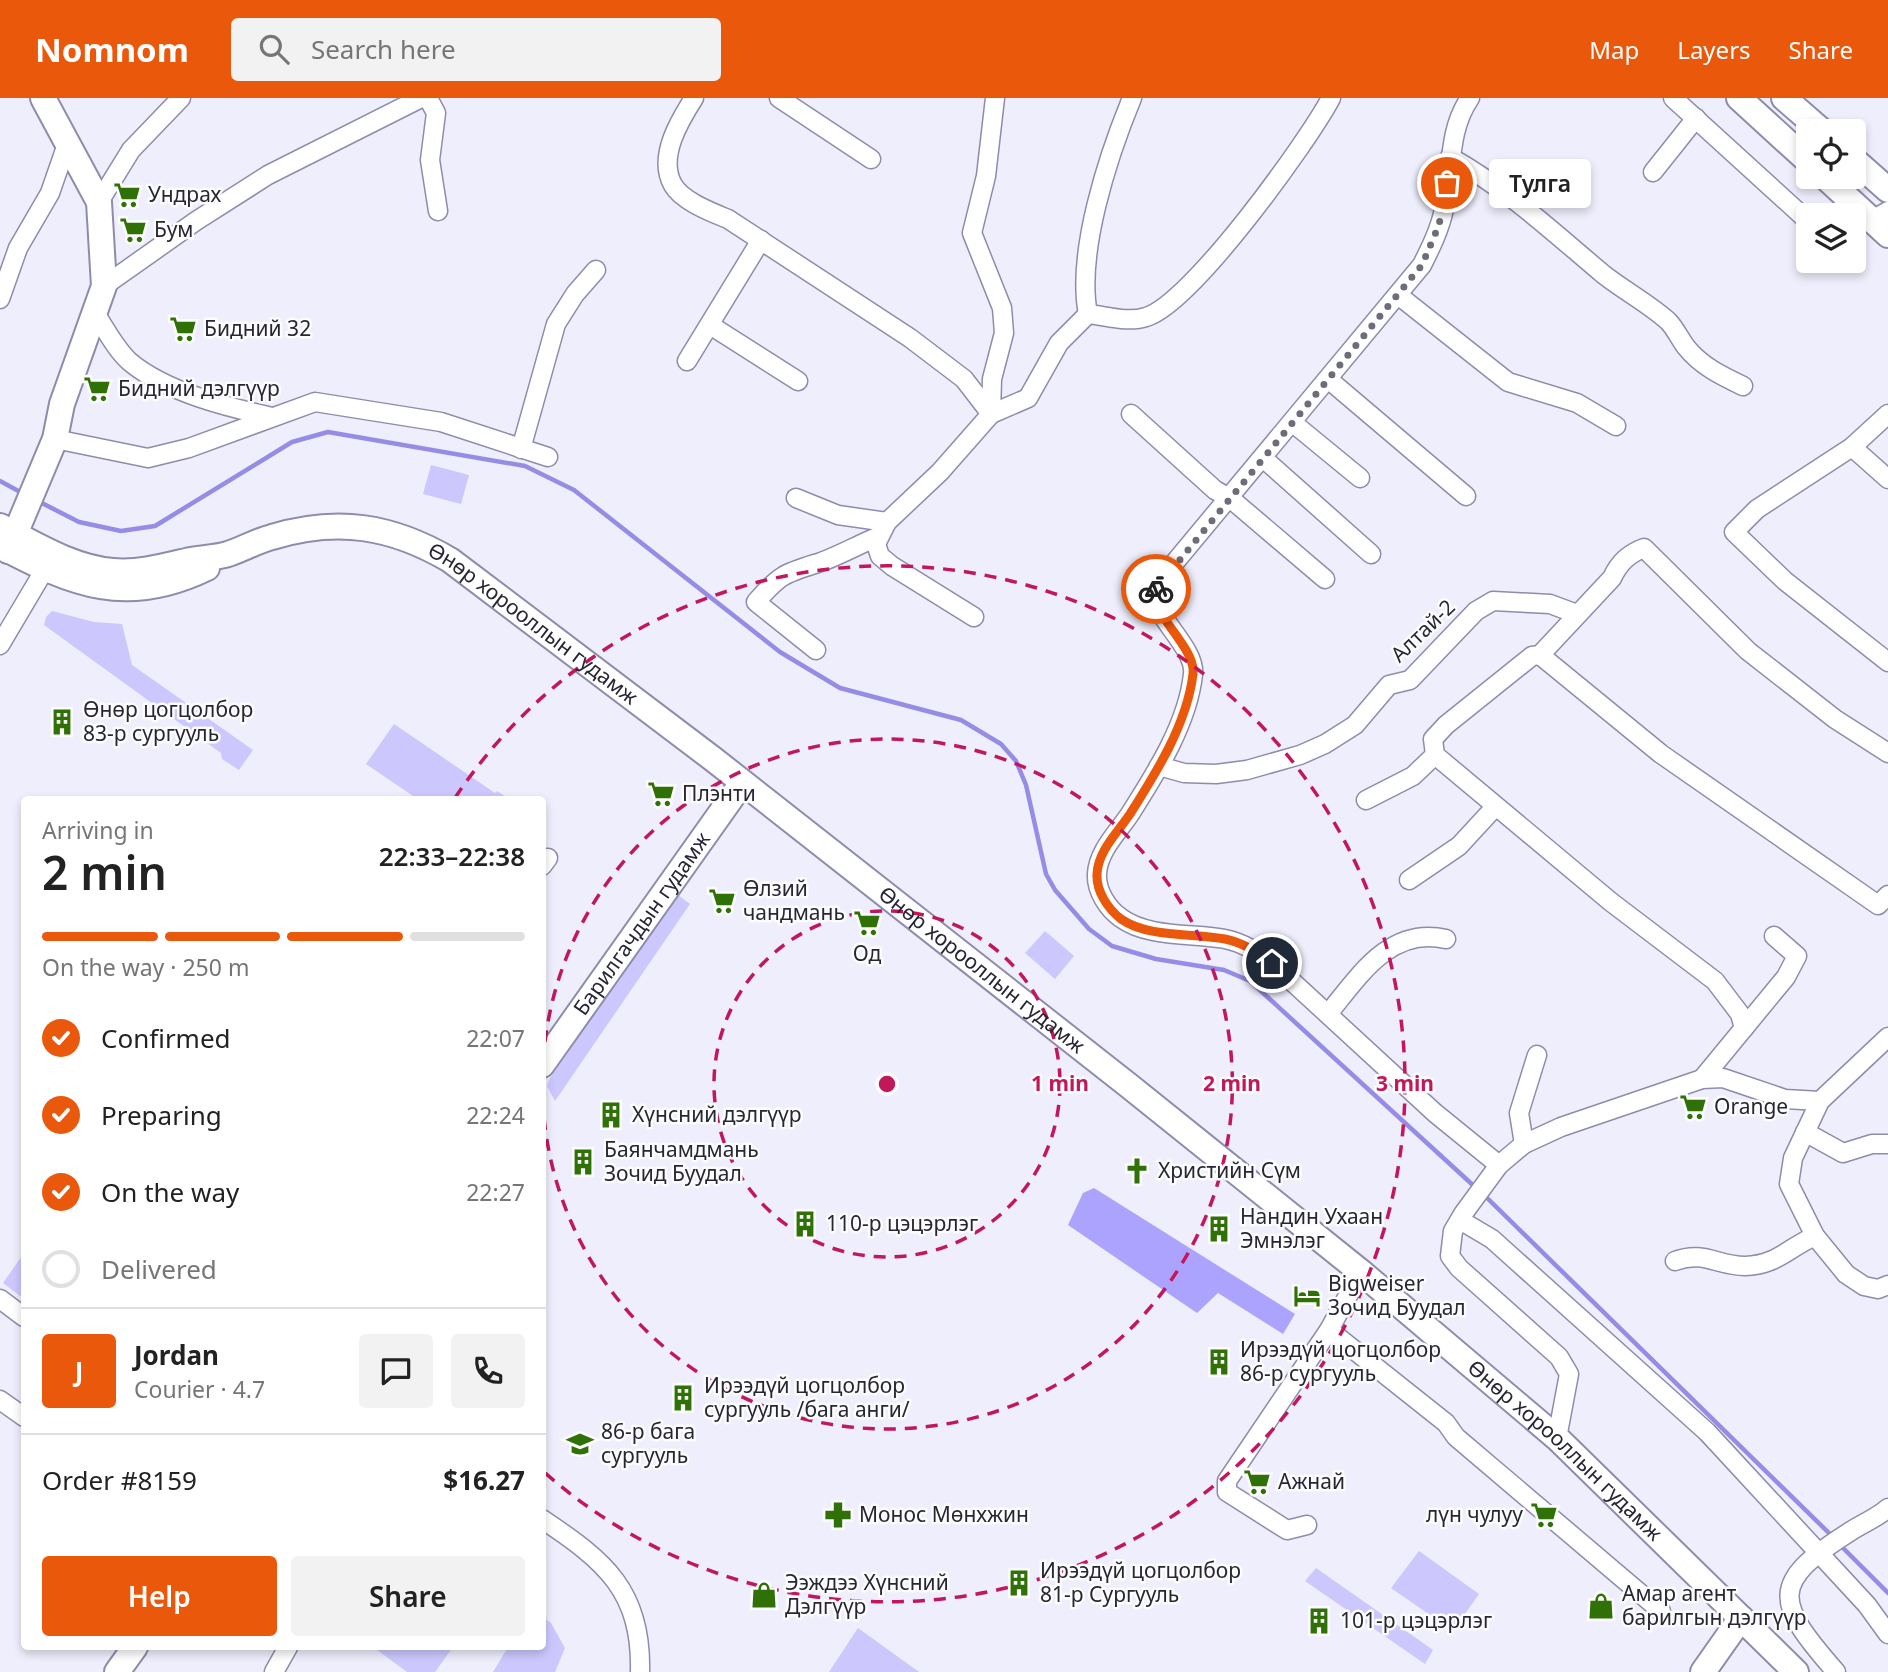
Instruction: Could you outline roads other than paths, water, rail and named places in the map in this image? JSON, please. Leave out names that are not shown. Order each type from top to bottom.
[{"type":"main road","points":[[9,535],[42,471],[55,439],[62,404],[104,286],[99,202],[43,98]]},
{"type":"main road","points":[[1739,98],[1796,150]]},
{"type":"main road","points":[[1784,98],[1808,119]]},
{"type":"main road","points":[[1866,171],[1888,190]]},
{"type":"main road","points":[[1838,189],[1875,223]]},
{"type":"main road","name":"Өнөр хорооллын гудамж","points":[[9,535],[82,565],[111,571],[144,571],[225,555],[273,537],[324,526],[387,531],[416,540],[450,559],[742,783],[1138,1093],[1361,1272],[1557,1438],[1796,1672]]},
{"type":"main road","name":"Өнөр хорооллын гудамж","points":[[9,535],[45,569],[76,582],[109,589],[146,589],[173,583],[206,568],[225,555]]},
{"type":"main road","name":"Барилгачдын гудамж","points":[[546,1059],[742,783]]},
{"type":"main road","points":[[1703,1672],[1741,1618]]},
{"type":"main road","points":[[117,1672],[133,1650]]},
{"type":"street","points":[[99,202],[131,150],[181,98]]},
{"type":"street","points":[[104,286],[196,221],[268,175],[421,98]]},
{"type":"street","points":[[428,98],[436,113],[430,160],[438,211]]},
{"type":"street","points":[[694,98],[681,115],[669,152],[668,169],[673,186],[701,207],[728,219],[910,338],[964,379],[991,414]]},
{"type":"street","points":[[779,98],[871,159]]},
{"type":"street","points":[[991,414],[992,380],[1004,333],[1002,307],[971,233],[986,176],[995,98]]},
{"type":"street","points":[[1088,314],[1084,293],[1095,216],[1115,139],[1132,98]]},
{"type":"street","points":[[1088,314],[1132,320],[1149,317],[1177,297],[1256,209],[1331,98]]},
{"type":"street","points":[[1470,98],[1460,112],[1450,157],[1444,209],[1434,241],[1422,265],[1161,579],[1152,596],[1157,612],[1189,654],[1194,671],[1187,705],[1159,766],[1103,851],[1097,874],[1103,899],[1122,919],[1149,929],[1225,939],[1250,947],[1272,963],[1434,1113],[1499,1165]]},
{"type":"street","points":[[1674,98],[1796,210]]},
{"type":"street","points":[[1653,172],[1696,118]]},
{"type":"street","points":[[0,299],[18,248],[50,193],[67,144]]},
{"type":"street","points":[[1450,157],[1481,175],[1504,195],[1532,212],[1604,275],[1669,322],[1697,358],[1720,375],[1743,386]]},
{"type":"street","points":[[687,361],[761,240]]},
{"type":"street","points":[[521,449],[556,324],[575,294],[596,270]]},
{"type":"street","points":[[1398,295],[1508,382],[1577,403],[1616,426]]},
{"type":"street","points":[[95,313],[129,362],[169,384],[225,407],[273,417]]},
{"type":"street","points":[[974,617],[892,566],[876,551],[877,537],[887,522],[940,472],[991,414],[1028,398],[1059,343],[1088,314]]},
{"type":"street","points":[[710,325],[798,381]]},
{"type":"street","points":[[1328,379],[1466,496]]},
{"type":"street","points":[[55,439],[148,458],[189,448],[315,402],[346,404],[441,422],[548,457]]},
{"type":"street","points":[[1131,414],[1214,490],[1230,499],[1325,579]]},
{"type":"street","points":[[1888,414],[1852,447],[1776,494],[1743,520],[1734,533],[1776,573],[1888,662]]},
{"type":"street","points":[[1293,423],[1360,478]]},
{"type":"street","points":[[1852,447],[1888,479]]},
{"type":"street","points":[[1263,458],[1371,554]]},
{"type":"street","points":[[796,498],[838,515],[887,522]]},
{"type":"street","points":[[816,650],[756,602],[774,581],[799,567],[821,562],[877,537]]},
{"type":"street","points":[[1744,1028],[1740,1014],[1715,981],[1611,902],[1495,807],[1435,755],[1433,739],[1446,725],[1532,656],[1540,655],[1612,578],[1618,566],[1632,552],[1644,548],[1748,651],[1835,719],[1888,753]]},
{"type":"street","points":[[0,645],[45,569]]},
{"type":"street","name":"Алтай-2","points":[[1159,766],[1184,773],[1226,773],[1300,755],[1325,744],[1355,725],[1389,685],[1410,680],[1476,611],[1493,601],[1550,604],[1577,614]]},
{"type":"street","points":[[1540,655],[1661,754],[1816,863],[1878,905],[1888,895]]},
{"type":"street","points":[[1366,800],[1413,776],[1435,755]]},
{"type":"street","points":[[1409,880],[1459,846],[1495,807]]},
{"type":"street","points":[[1328,1014],[1387,948],[1401,940],[1432,936],[1447,939]]},
{"type":"street","points":[[1702,1079],[1786,977],[1797,956],[1774,936]]},
{"type":"street","points":[[1888,1037],[1820,1101],[1793,1158],[1790,1184],[1815,1237],[1855,1282],[1878,1289],[1888,1285]]},
{"type":"street","points":[[1524,1144],[1520,1106],[1537,1055]]},
{"type":"street","points":[[1557,1438],[1569,1374],[1559,1357],[1459,1268],[1450,1256],[1450,1240],[1462,1217],[1499,1165],[1524,1144],[1561,1127],[1702,1079],[1723,1078],[1784,1099],[1820,1101]]},
{"type":"street","points":[[1805,1132],[1843,1153],[1860,1146],[1888,1144]]},
{"type":"street","points":[[1462,1217],[1492,1240],[1707,1432],[1867,1605],[1888,1634]]},
{"type":"street","points":[[1675,1261],[1699,1255],[1744,1266],[1775,1261],[1801,1242],[1815,1237]]},
{"type":"street","points":[[1307,1525],[1287,1531],[1227,1492],[1227,1482],[1329,1330],[1361,1272]]},
{"type":"street","points":[[0,1299],[21,1315]]},
{"type":"street","points":[[1329,1330],[1446,1423],[1456,1437],[1661,1611]]},
{"type":"street","points":[[0,1400],[21,1415]]},
{"type":"street","points":[[1836,1672],[1800,1628],[1789,1607],[1788,1591],[1793,1576],[1817,1553],[1860,1525],[1886,1514]]},
{"type":"street","points":[[546,1522],[588,1550],[619,1583],[633,1613],[640,1644],[640,1672]]},
{"type":"street","points":[[274,1672],[286,1650]]},
{"type":"waterway","points":[[36,500],[79,522],[121,531],[155,526],[292,442],[328,432],[525,466],[574,490],[780,652],[840,688],[961,720],[1001,744],[1016,761],[1026,785],[1046,874],[1055,890],[1089,929],[1112,946],[1156,959],[1224,970],[1250,981],[1475,1187]]},
{"type":"waterway","points":[[0,481],[22,493]]},
{"type":"waterway","points":[[1482,1193],[1833,1537]]},
{"type":"waterway","points":[[1839,1544],[1888,1593]]},
{"type":"place","name":"Тулга","points":[[1447,183]]},
{"type":"place","name":"Ундрах","points":[[127,195]]},
{"type":"place","name":"Бум","points":[[133,230]]},
{"type":"place","name":"Бидний 32","points":[[183,329]]},
{"type":"place","name":"Бидний дэлгүүр","points":[[97,389]]},
{"type":"place","name":"Өнөр цогцолбор 83-р сургууль","points":[[62,722]]},
{"type":"place","name":"Плэнти","points":[[661,794]]},
{"type":"place","name":"Өлзий чандмань","points":[[722,901]]},
{"type":"place","name":"Од","points":[[867,923]]},
{"type":"place","name":"Orange","points":[[1693,1107]]},
{"type":"place","name":"Хүнсний дэлгүүр","points":[[611,1115]]},
{"type":"place","name":"Баянчамдмань Зочид Буудал","points":[[583,1162]]},
{"type":"place","name":"Христийн Сүм","points":[[1137,1171]]},
{"type":"place","name":"110-р цэцэрлэг","points":[[805,1224]]},
{"type":"place","name":"Нандин Ухаан Эмнэлэг","points":[[1219,1229]]},
{"type":"place","name":"Bigweiser 3очид Буудал","points":[[1307,1296]]},
{"type":"place","name":"Ирээдүй цогцолбор 86-р сургууль","points":[[1219,1362]]},
{"type":"place","name":"Ирээдүй цогцолбор сургууль /бага анги/","points":[[683,1398]]},
{"type":"place","name":"86-р бага сургууль","points":[[580,1444]]},
{"type":"place","name":"Ажнай","points":[[1257,1482]]},
{"type":"place","name":"Монос Мөнхжин","points":[[838,1515]]},
{"type":"place","name":"лүн чулуу","points":[[1544,1515]]},
{"type":"place","name":"Ирээдүй цогцолбор 81-р Сургууль","points":[[1019,1583]]},
{"type":"place","name":"Ээждээ Хүнсний Дэлгүүр","points":[[764,1595]]},
{"type":"place","name":"Амар агент барилгын дэлгүүр","points":[[1601,1606]]},
{"type":"place","name":"101-р цэцэрлэг","points":[[1319,1621]]}]
